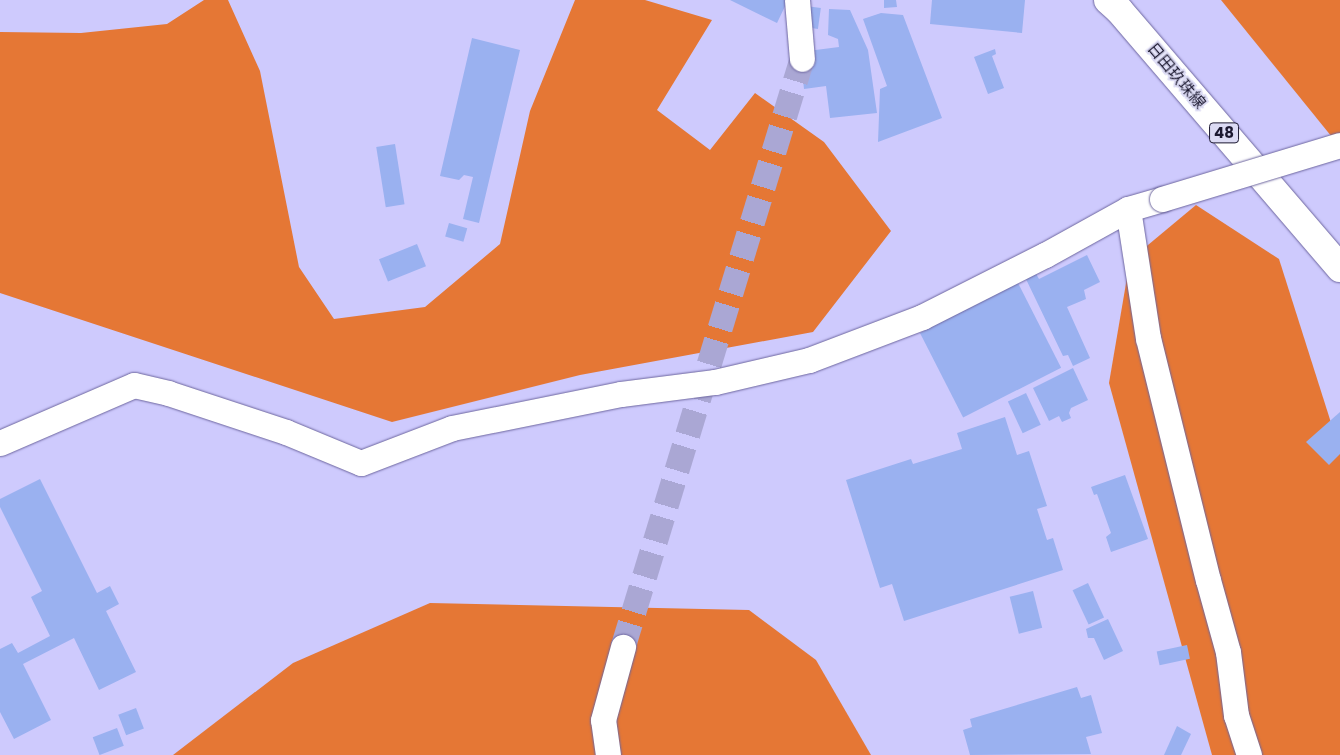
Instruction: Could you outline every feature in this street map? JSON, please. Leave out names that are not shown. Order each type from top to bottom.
[{"type":"main road","name":"日田玖珠線","points":[[1108,0],[1119,10],[1340,268]]},
{"type":"street","points":[[797,0],[802,59]]},
{"type":"street","points":[[0,443],[134,385],[168,393],[286,432],[360,463],[452,428],[621,394],[715,382],[809,360],[922,317],[1045,255],[1128,209],[1340,146]]},
{"type":"street","points":[[1128,209],[1148,338],[1208,580],[1228,652],[1236,716],[1249,755]]},
{"type":"street","points":[[608,755],[603,720],[623,647]]},
{"type":"shaded area","points":[[204,0],[228,0],[260,71],[299,267],[334,319],[425,307],[500,244],[530,111],[575,0],[645,0],[712,20],[657,110],[710,150],[755,93],[824,142],[891,231],[813,332],[580,375],[392,422],[0,293],[0,32],[81,33],[167,24]]},
{"type":"shaded area","points":[[1221,0],[1340,0],[1340,147]]},
{"type":"shaded area","points":[[1196,205],[1279,259],[1340,451],[1340,755],[1212,755],[1109,383],[1130,260]]},
{"type":"shaded area","points":[[430,603],[749,610],[816,660],[871,755],[173,755],[293,663]]},
{"type":"building","points":[[730,0],[788,0],[777,23]]},
{"type":"building","points":[[884,0],[896,0],[897,7],[884,8]]},
{"type":"building","points":[[932,0],[1025,0],[1022,33],[930,24]]},
{"type":"building","points":[[806,6],[821,8],[818,29],[803,27]]},
{"type":"building","points":[[829,9],[850,10],[868,50],[877,113],[830,118],[826,86],[804,89],[800,52],[839,47],[838,39],[828,35]]},
{"type":"building","points":[[881,13],[903,15],[942,118],[878,142],[880,89],[887,86],[863,19]]},
{"type":"building","points":[[472,38],[520,50],[479,223],[463,219],[473,177],[464,175],[459,180],[440,176]]},
{"type":"building","points":[[995,49],[996,54],[992,56],[1004,88],[988,94],[974,57]]},
{"type":"building","points":[[395,144],[405,204],[386,207],[376,147]]},
{"type":"building","points":[[449,223],[467,228],[463,242],[445,236]]},
{"type":"building","points":[[417,244],[426,266],[388,282],[379,259]]},
{"type":"building","points":[[1087,255],[1100,282],[1084,290],[1086,299],[1067,307],[1090,358],[1073,366],[1068,355],[1063,356],[1024,275],[1034,270],[1039,279]]},
{"type":"building","points":[[1018,283],[1061,368],[963,418],[920,333]]},
{"type":"building","points":[[1073,368],[1088,400],[1071,408],[1069,413],[1071,418],[1062,422],[1059,416],[1049,421],[1033,388]]},
{"type":"building","points":[[1026,393],[1041,425],[1023,433],[1008,401]]},
{"type":"building","points":[[1340,412],[1340,454],[1329,465],[1306,442]]},
{"type":"building","points":[[1005,417],[1017,455],[1029,451],[1047,506],[1037,509],[1047,540],[1053,538],[1063,570],[904,621],[892,584],[880,588],[846,480],[911,459],[913,464],[962,449],[957,433]]},
{"type":"building","points":[[1125,475],[1148,539],[1111,552],[1106,537],[1111,533],[1097,494],[1094,495],[1091,487]]},
{"type":"building","points":[[40,479],[97,593],[110,586],[119,604],[106,611],[136,672],[99,690],[74,638],[23,664],[51,720],[14,739],[0,712],[0,649],[12,643],[18,653],[50,636],[31,597],[42,591],[0,507],[0,499]]},
{"type":"building","points":[[1088,583],[1104,617],[1089,625],[1073,590]]},
{"type":"building","points":[[1033,591],[1042,628],[1019,634],[1010,597]]},
{"type":"building","points":[[1108,619],[1123,651],[1104,660],[1094,638],[1088,638],[1086,629]]},
{"type":"building","points":[[1187,645],[1190,659],[1160,665],[1157,651]]},
{"type":"building","points":[[1077,687],[1081,698],[1091,695],[1102,733],[1086,737],[1091,754],[970,755],[963,730],[972,727],[970,719]]},
{"type":"building","points":[[136,708],[144,729],[126,735],[118,715]]},
{"type":"building","points":[[1177,726],[1191,734],[1181,755],[1164,755]]},
{"type":"building","points":[[117,728],[124,746],[100,755],[93,737]]},
{"type":"tunnel","points":[[623,647],[802,59]]}]
